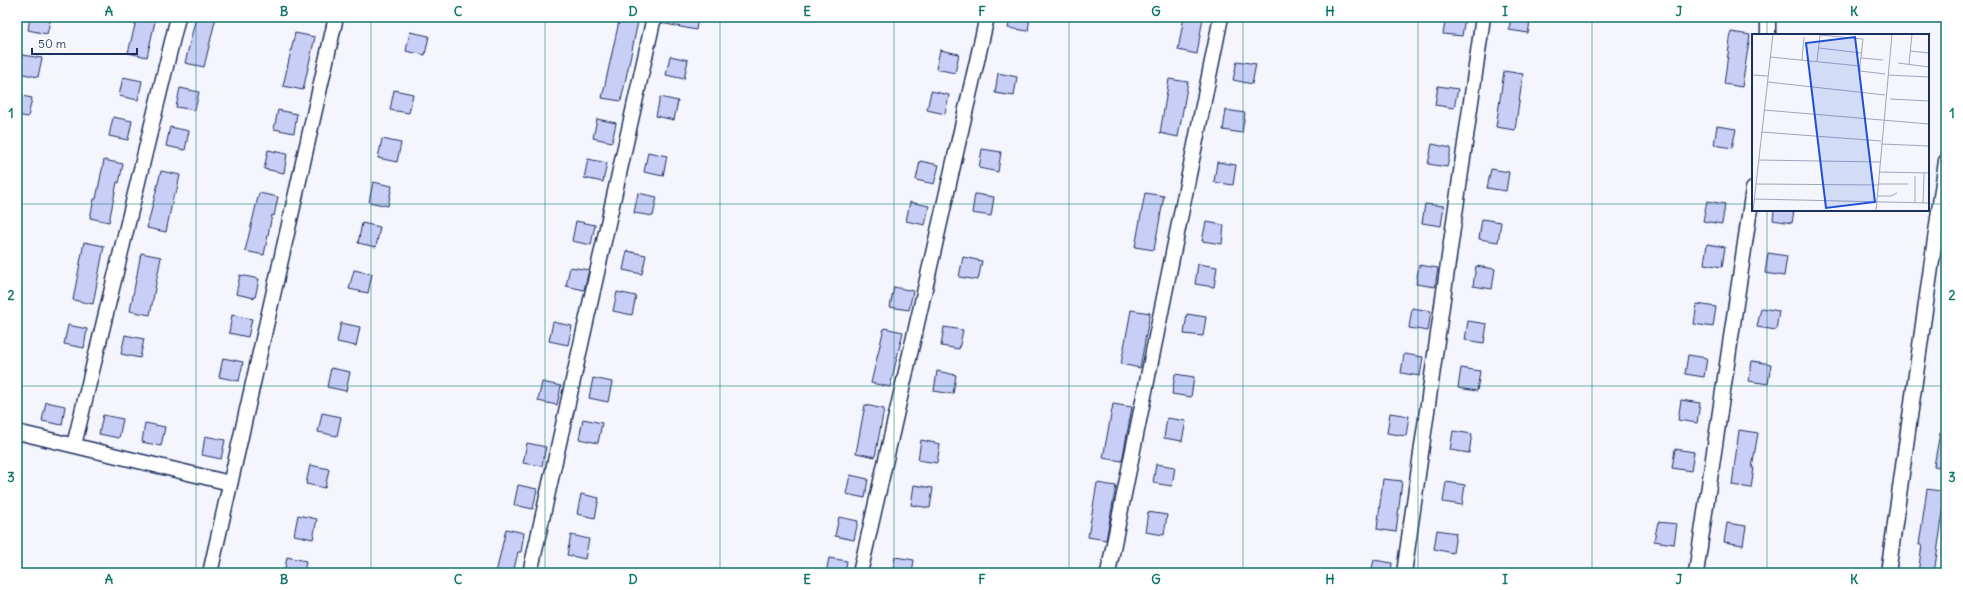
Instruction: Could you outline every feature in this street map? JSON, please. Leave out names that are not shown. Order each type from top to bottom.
[{"type":"street","points":[[74,445],[178,17]]},
{"type":"street","points":[[210,573],[336,17]]},
{"type":"street","points":[[530,573],[654,17]]},
{"type":"street","points":[[860,573],[987,17]]},
{"type":"street","points":[[1108,573],[1221,17]]},
{"type":"street","points":[[1404,573],[1483,17]]},
{"type":"street","points":[[1768,17],[1768,34]]},
{"type":"street","points":[[1888,573],[1946,161]]},
{"type":"street","points":[[1696,573],[1752,196]]},
{"type":"street","points":[[17,432],[230,483]]},
{"type":"building","points":[[30,17],[51,17],[47,34],[28,30]]},
{"type":"building","points":[[137,17],[156,17],[147,57],[128,53]]},
{"type":"building","points":[[196,17],[216,17],[204,67],[185,63]]},
{"type":"building","points":[[620,17],[639,17],[621,101],[602,98]]},
{"type":"building","points":[[662,17],[698,17],[696,30],[661,23]]},
{"type":"building","points":[[1010,17],[1030,17],[1028,31],[1008,28]]},
{"type":"building","points":[[1184,17],[1203,17],[1197,54],[1178,50]]},
{"type":"building","points":[[1446,17],[1465,17],[1462,36],[1443,34]]},
{"type":"building","points":[[1511,17],[1531,17],[1528,33],[1509,30]]},
{"type":"building","points":[[410,32],[429,36],[425,55],[406,51]]},
{"type":"building","points":[[1731,32],[1750,35],[1742,87],[1724,84]]},
{"type":"building","points":[[295,33],[315,37],[303,90],[283,86]]},
{"type":"building","points":[[940,50],[959,54],[955,73],[936,69]]},
{"type":"building","points":[[22,55],[42,58],[38,77],[19,73]]},
{"type":"building","points":[[670,56],[688,60],[684,79],[666,75]]},
{"type":"building","points":[[1237,61],[1256,64],[1252,84],[1233,80]]},
{"type":"building","points":[[1504,71],[1523,74],[1515,130],[1496,127]]},
{"type":"building","points":[[998,73],[1017,77],[1014,96],[995,93]]},
{"type":"building","points":[[123,77],[142,81],[138,100],[119,96]]},
{"type":"building","points":[[1169,79],[1188,82],[1178,137],[1160,133]]},
{"type":"building","points":[[1438,86],[1458,89],[1454,108],[1435,105]]},
{"type":"building","points":[[180,88],[199,92],[195,110],[176,107]]},
{"type":"building","points":[[394,90],[413,94],[409,113],[390,110]]},
{"type":"building","points":[[931,91],[949,95],[945,114],[927,110]]},
{"type":"building","points":[[17,95],[32,98],[28,117],[17,115]]},
{"type":"building","points":[[660,97],[678,101],[674,120],[656,116]]},
{"type":"building","points":[[278,110],[297,114],[294,133],[274,129]]},
{"type":"building","points":[[1226,110],[1245,113],[1242,133],[1223,130]]},
{"type":"building","points":[[113,117],[132,121],[128,140],[109,136]]},
{"type":"building","points":[[597,119],[616,123],[612,142],[593,138]]},
{"type":"building","points":[[1717,126],[1736,129],[1732,148],[1714,145]]},
{"type":"building","points":[[170,127],[189,131],[185,150],[166,146]]},
{"type":"building","points":[[382,139],[401,143],[397,162],[378,158]]},
{"type":"building","points":[[1432,144],[1451,148],[1447,167],[1428,164]]},
{"type":"building","points":[[982,149],[1001,152],[998,172],[979,168]]},
{"type":"building","points":[[268,150],[287,154],[284,173],[264,169]]},
{"type":"building","points":[[648,152],[667,156],[663,176],[644,172]]},
{"type":"building","points":[[588,159],[607,163],[603,182],[584,178]]},
{"type":"building","points":[[104,160],[123,164],[119,183],[117,182],[109,222],[90,218],[94,199],[96,199]]},
{"type":"building","points":[[920,161],[939,165],[934,184],[916,180]]},
{"type":"building","points":[[1217,162],[1236,165],[1233,185],[1214,182]]},
{"type":"building","points":[[1491,169],[1509,172],[1506,191],[1487,188]]},
{"type":"building","points":[[161,171],[180,175],[176,194],[174,193],[166,232],[147,228]]},
{"type":"building","points":[[373,182],[392,186],[388,206],[369,202]]},
{"type":"building","points":[[259,193],[278,197],[274,216],[272,215],[264,255],[245,251]]},
{"type":"building","points":[[638,193],[657,197],[653,216],[634,213]]},
{"type":"building","points":[[1145,193],[1164,196],[1154,250],[1135,247]]},
{"type":"building","points":[[975,194],[994,197],[991,216],[972,213]]},
{"type":"building","points":[[1707,201],[1725,204],[1722,224],[1703,221]]},
{"type":"building","points":[[910,202],[929,206],[925,225],[906,221]]},
{"type":"building","points":[[1425,204],[1444,206],[1441,226],[1422,223]]},
{"type":"building","points":[[1774,211],[1794,211],[1792,223],[1773,220]]},
{"type":"building","points":[[1482,219],[1501,222],[1498,242],[1479,239]]},
{"type":"building","points":[[576,221],[595,225],[591,245],[572,241]]},
{"type":"building","points":[[1206,222],[1224,225],[1222,244],[1202,241]]},
{"type":"building","points":[[362,223],[380,227],[376,247],[358,243]]},
{"type":"building","points":[[84,242],[104,246],[93,304],[73,300]]},
{"type":"building","points":[[1707,244],[1725,247],[1722,267],[1704,264]]},
{"type":"building","points":[[627,251],[646,255],[642,274],[623,270]]},
{"type":"building","points":[[141,253],[161,257],[150,315],[130,311]]},
{"type":"building","points":[[1768,253],[1787,256],[1784,276],[1765,273]]},
{"type":"building","points":[[963,257],[982,261],[978,280],[959,277]]},
{"type":"building","points":[[1198,264],[1217,267],[1214,287],[1195,284]]},
{"type":"building","points":[[1419,265],[1438,268],[1435,287],[1416,284]]},
{"type":"building","points":[[1476,266],[1495,269],[1492,289],[1473,286]]},
{"type":"building","points":[[570,267],[589,270],[584,290],[566,286]]},
{"type":"building","points":[[354,270],[372,274],[368,293],[349,289]]},
{"type":"building","points":[[240,275],[259,279],[255,298],[236,294]]},
{"type":"building","points":[[894,287],[913,291],[909,310],[890,307]]},
{"type":"building","points":[[617,292],[636,296],[632,315],[613,311]]},
{"type":"building","points":[[1697,304],[1716,307],[1713,327],[1694,324]]},
{"type":"building","points":[[1412,308],[1431,311],[1428,331],[1409,328]]},
{"type":"building","points":[[1761,308],[1779,311],[1776,330],[1757,327]]},
{"type":"building","points":[[1131,310],[1150,313],[1140,368],[1121,364]]},
{"type":"building","points":[[1187,314],[1206,317],[1203,336],[1184,334]]},
{"type":"building","points":[[232,315],[252,319],[248,337],[229,333]]},
{"type":"building","points":[[1468,321],[1487,324],[1484,343],[1465,340]]},
{"type":"building","points":[[553,322],[572,326],[568,345],[549,341]]},
{"type":"building","points":[[341,323],[360,327],[356,346],[337,342]]},
{"type":"building","points":[[68,325],[87,329],[84,348],[64,344]]},
{"type":"building","points":[[944,327],[963,330],[959,349],[941,346]]},
{"type":"building","points":[[884,328],[903,332],[890,387],[871,383]]},
{"type":"building","points":[[125,335],[144,339],[140,358],[121,354]]},
{"type":"building","points":[[1404,354],[1423,357],[1420,376],[1401,373]]},
{"type":"building","points":[[1688,355],[1707,358],[1704,377],[1685,374]]},
{"type":"building","points":[[223,358],[243,362],[239,381],[219,377]]},
{"type":"building","points":[[1752,361],[1771,364],[1768,384],[1749,381]]},
{"type":"building","points":[[331,368],[350,372],[346,391],[327,387]]},
{"type":"building","points":[[1461,368],[1480,371],[1477,391],[1458,388]]},
{"type":"building","points":[[937,371],[956,375],[953,394],[934,391]]},
{"type":"building","points":[[1175,374],[1194,377],[1191,397],[1172,394]]},
{"type":"building","points":[[593,378],[612,382],[608,402],[589,398]]},
{"type":"building","points":[[542,382],[561,386],[557,405],[538,401]]},
{"type":"building","points":[[1681,400],[1700,403],[1697,423],[1678,420]]},
{"type":"building","points":[[46,402],[65,406],[62,425],[42,421]]},
{"type":"building","points":[[1113,404],[1132,407],[1122,461],[1103,458]]},
{"type":"building","points":[[865,405],[884,409],[875,457],[856,453]]},
{"type":"building","points":[[322,413],[341,417],[337,436],[318,432]]},
{"type":"building","points":[[1390,413],[1409,416],[1406,436],[1387,433]]},
{"type":"building","points":[[103,415],[123,419],[119,438],[99,434]]},
{"type":"building","points":[[1167,418],[1186,421],[1182,441],[1164,438]]},
{"type":"building","points":[[583,419],[602,423],[598,443],[579,439]]},
{"type":"building","points":[[145,423],[165,427],[161,446],[142,442]]},
{"type":"building","points":[[1739,430],[1758,433],[1752,468],[1754,468],[1751,488],[1732,485]]},
{"type":"building","points":[[1453,431],[1472,434],[1469,453],[1450,450]]},
{"type":"building","points":[[1940,433],[1946,434],[1946,468],[1934,466]]},
{"type":"building","points":[[205,436],[225,440],[221,459],[202,455]]},
{"type":"building","points":[[921,440],[940,444],[937,463],[918,460]]},
{"type":"building","points":[[527,443],[546,447],[542,466],[523,463]]},
{"type":"building","points":[[1675,449],[1694,452],[1691,471],[1672,468]]},
{"type":"building","points":[[1156,464],[1175,467],[1172,486],[1153,483]]},
{"type":"building","points":[[310,465],[329,469],[325,488],[306,484]]},
{"type":"building","points":[[850,475],[868,479],[865,498],[846,494]]},
{"type":"building","points":[[1383,479],[1402,481],[1396,532],[1377,529]]},
{"type":"building","points":[[1446,482],[1465,485],[1462,505],[1443,502]]},
{"type":"building","points":[[1097,483],[1116,486],[1106,540],[1088,537]]},
{"type":"building","points":[[518,485],[537,489],[533,509],[514,505]]},
{"type":"building","points":[[914,485],[933,488],[930,508],[911,505]]},
{"type":"building","points":[[1927,489],[1946,492],[1934,573],[1918,573],[1922,545],[1919,545]]},
{"type":"building","points":[[581,494],[599,498],[595,518],[577,514]]},
{"type":"building","points":[[1148,512],[1167,515],[1164,535],[1145,532]]},
{"type":"building","points":[[298,515],[317,519],[313,539],[294,535]]},
{"type":"building","points":[[839,517],[858,521],[854,540],[835,536]]},
{"type":"building","points":[[1658,522],[1677,524],[1674,544],[1654,541]]},
{"type":"building","points":[[1727,523],[1746,526],[1743,545],[1724,542]]},
{"type":"building","points":[[506,529],[524,533],[521,552],[518,552],[513,573],[496,573]]},
{"type":"building","points":[[1437,530],[1456,533],[1453,553],[1434,549]]},
{"type":"building","points":[[571,535],[589,539],[585,559],[567,555]]},
{"type":"building","points":[[287,557],[306,561],[304,573],[284,573]]},
{"type":"building","points":[[895,557],[914,560],[912,573],[892,573]]},
{"type":"building","points":[[829,558],[847,561],[845,573],[826,573]]},
{"type":"building","points":[[1374,560],[1392,563],[1391,573],[1371,573]]}]
